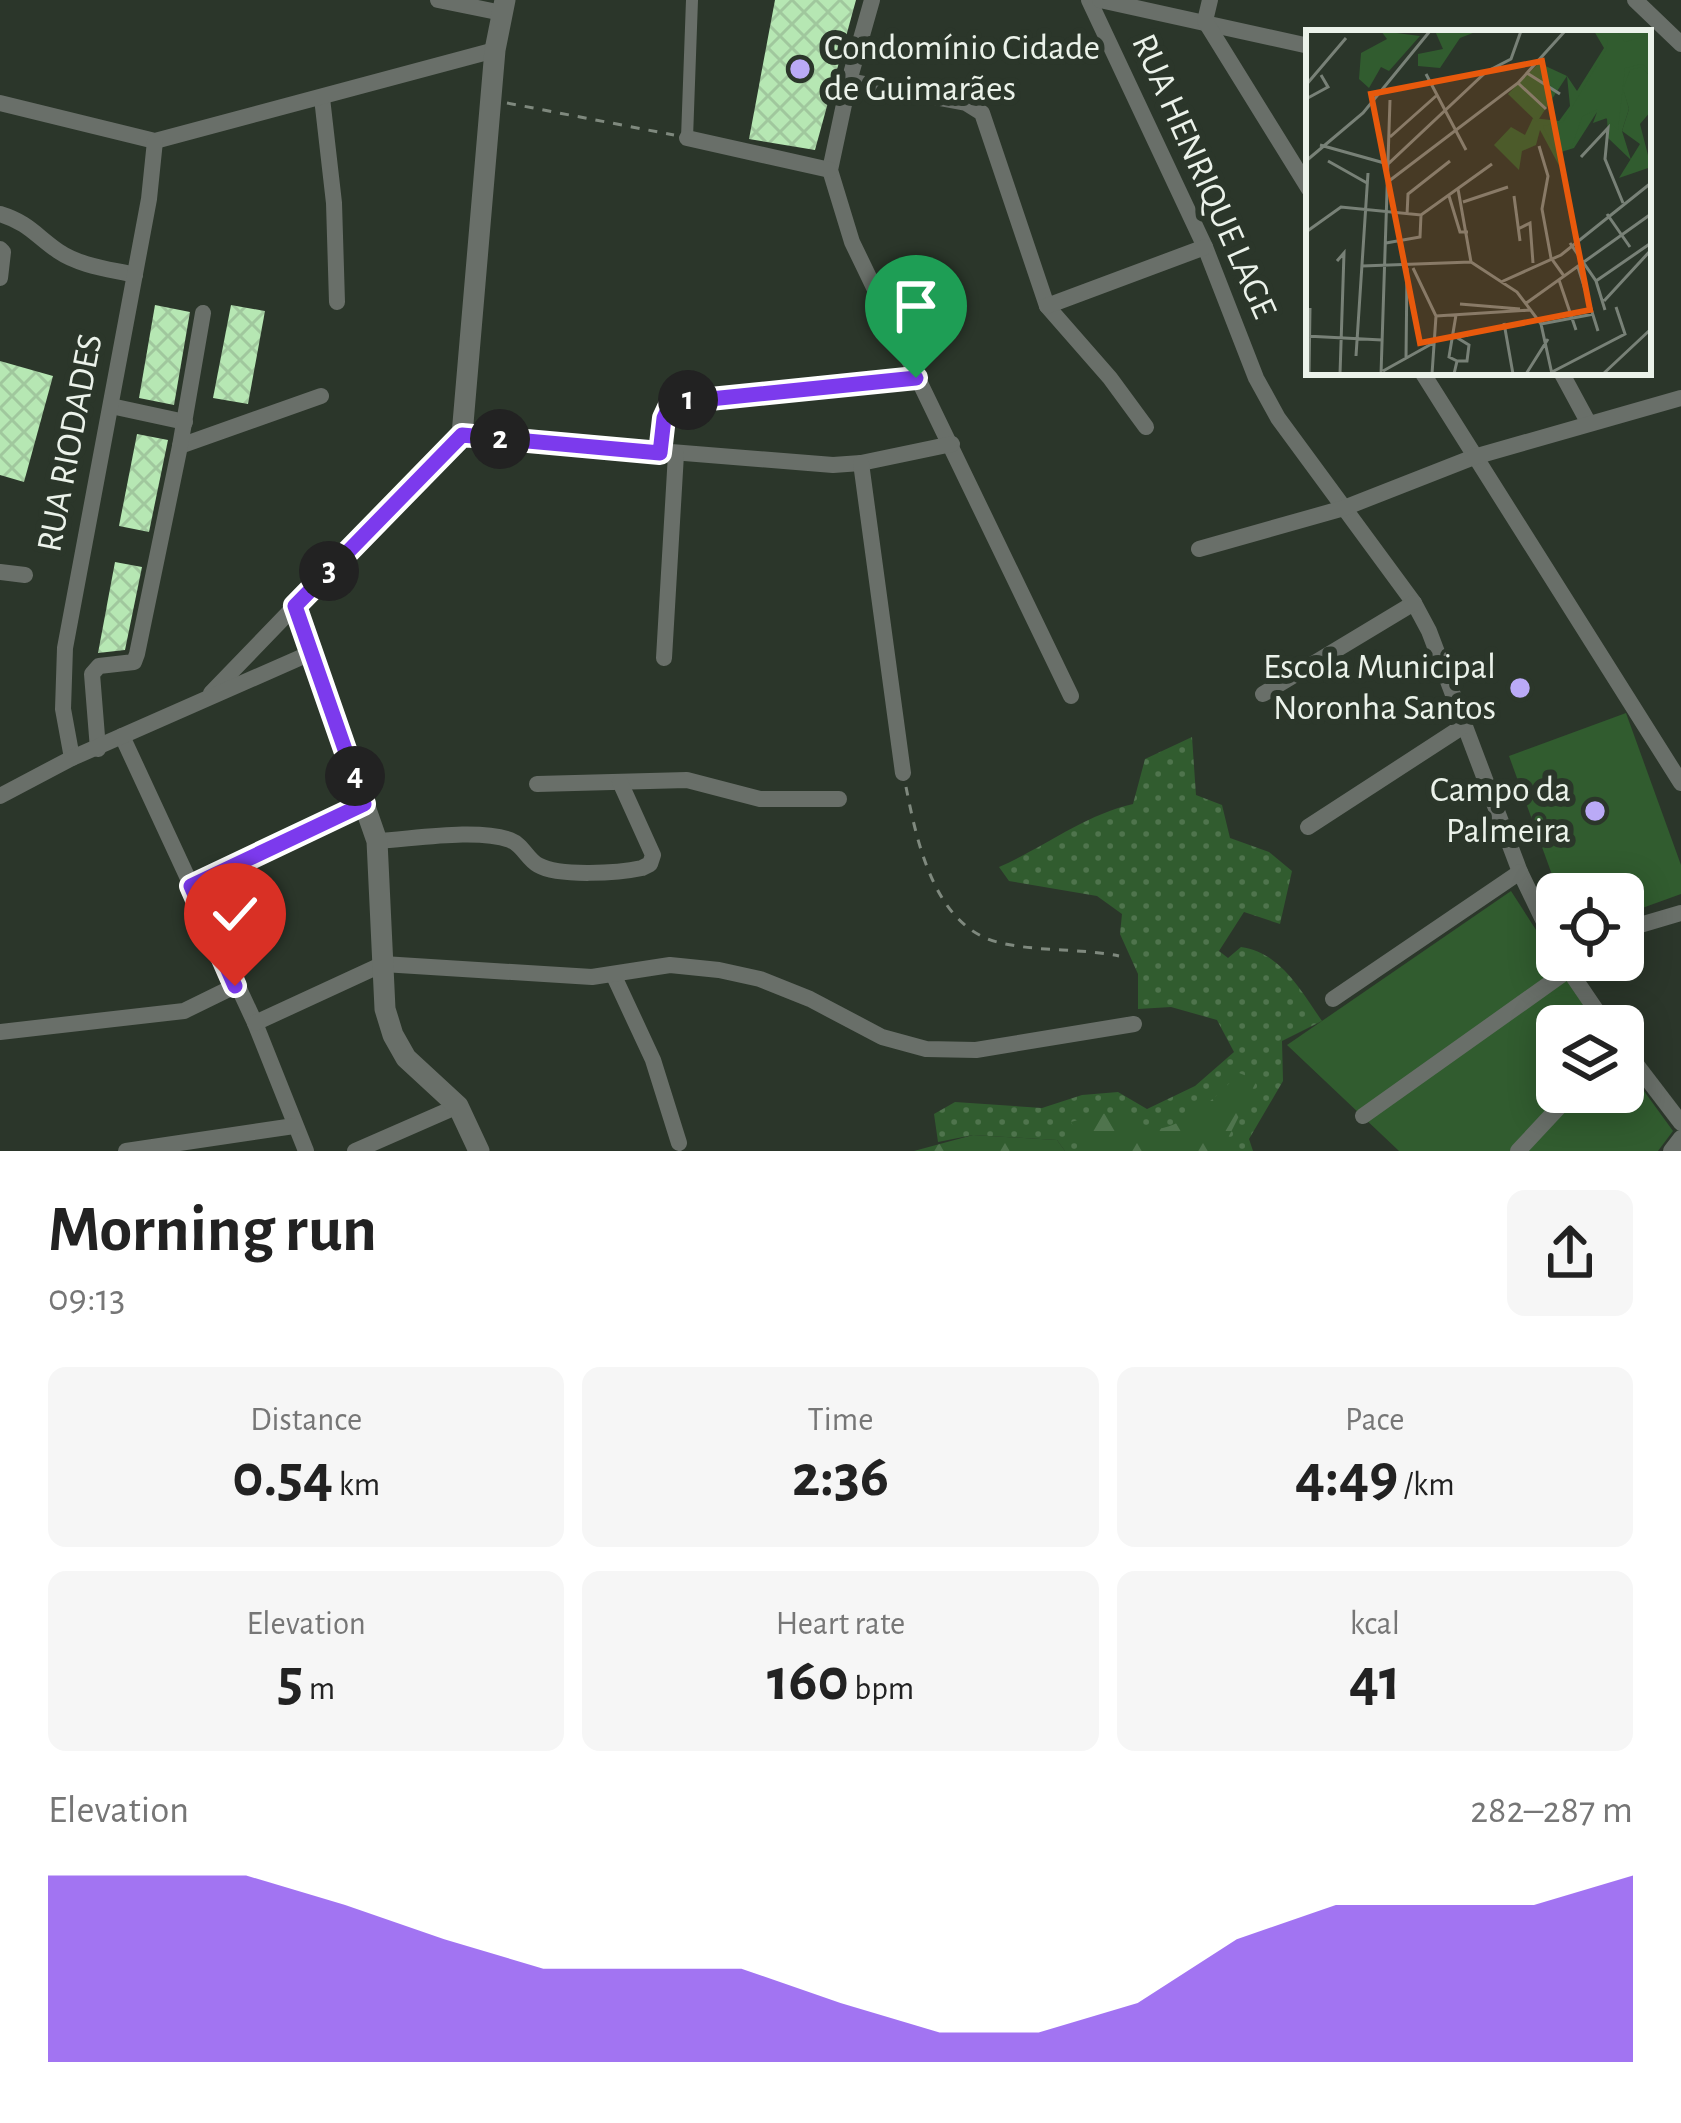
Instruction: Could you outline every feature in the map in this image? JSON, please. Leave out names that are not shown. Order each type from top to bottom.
[{"type":"street","points":[[206,698],[462,435],[495,50],[503,7],[438,0]]},
{"type":"street","points":[[692,0],[688,138],[830,170]]},
{"type":"street","points":[[872,0],[830,170],[852,242],[1071,696]]},
{"type":"street","name":"RUA HENRIQUE LAGE","points":[[1089,0],[1205,247],[1256,378],[1278,418],[1414,602],[1429,631],[1536,905]]},
{"type":"street","points":[[1100,0],[1306,45]]},
{"type":"street","points":[[1210,0],[1205,21],[1306,184]]},
{"type":"street","points":[[1635,0],[1681,44]]},
{"type":"street","points":[[0,103],[155,141],[495,50]]},
{"type":"street","points":[[849,81],[966,103],[982,113],[1047,306],[1146,428]]},
{"type":"street","points":[[322,98],[334,203],[337,302]]},
{"type":"street","name":"RUA RIODADES","points":[[72,758],[63,709],[65,649],[135,275],[155,141]]},
{"type":"street","points":[[0,214],[32,226],[62,254],[135,275]]},
{"type":"street","points":[[1047,306],[1205,247]]},
{"type":"street","points":[[0,249],[0,278]]},
{"type":"street","points":[[98,749],[92,674],[99,666],[130,663],[135,658],[203,314]]},
{"type":"street","points":[[1423,375],[1680,776]]},
{"type":"street","points":[[1563,375],[1588,422]]},
{"type":"street","points":[[664,658],[668,454],[664,418],[671,403],[916,378]]},
{"type":"street","points":[[180,446],[321,396]]},
{"type":"street","points":[[1198,549],[1345,508],[1474,457],[1681,398]]},
{"type":"street","points":[[111,406],[184,422]]},
{"type":"street","points":[[462,435],[833,465],[952,445]]},
{"type":"street","points":[[861,463],[903,773]]},
{"type":"street","points":[[0,572],[25,575]]},
{"type":"street","points":[[1263,694],[1414,602]]},
{"type":"street","points":[[295,606],[377,841],[385,1009],[393,1035],[406,1058],[458,1106],[479,1151]]},
{"type":"street","points":[[0,796],[72,758],[313,652]]},
{"type":"street","points":[[1308,827],[1465,725]]},
{"type":"street","points":[[122,736],[255,1023],[306,1151]]},
{"type":"street","points":[[537,784],[687,780],[760,799],[838,799]]},
{"type":"street","points":[[377,841],[452,836],[503,839],[520,845],[537,865],[546,868],[590,872],[642,868],[653,855],[620,782]]},
{"type":"street","points":[[191,886],[364,804]]},
{"type":"street","points":[[1333,999],[1520,872]]},
{"type":"street","points":[[1644,924],[1681,913]]},
{"type":"street","points":[[255,1023],[382,964],[592,977],[670,965],[760,979],[882,1037],[926,1048],[976,1050],[1134,1024]]},
{"type":"street","points":[[613,974],[652,1060],[680,1143]]},
{"type":"street","points":[[1364,1116],[1543,981]]},
{"type":"street","points":[[0,1032],[184,1011],[235,986]]},
{"type":"street","points":[[1644,1075],[1681,1123]]},
{"type":"street","points":[[355,1151],[458,1106]]},
{"type":"street","points":[[1518,1151],[1554,1113]]},
{"type":"street","points":[[126,1151],[294,1126]]},
{"type":"street","points":[[1671,1151],[1681,1138]]},
{"type":"path","points":[[492,100],[688,138]]},
{"type":"path","points":[[903,773],[924,859],[956,916],[972,930],[1006,943],[1119,956]]},
{"type":"green space","name":"Campo da Palmeira","points":[[1626,713],[1681,865],[1681,894],[1644,907],[1644,873],[1551,873],[1509,756]]},
{"type":"green space","points":[[1192,737],[1196,795],[1222,805],[1230,838],[1269,852],[1292,871],[1280,924],[1244,912],[1219,951],[1228,958],[1241,947],[1267,956],[1288,975],[1322,1021],[1282,1041],[1283,1081],[1249,1139],[1253,1151],[1065,1151],[1057,1140],[973,1135],[938,1142],[934,1114],[955,1102],[1042,1108],[1082,1095],[1118,1092],[1147,1109],[1195,1086],[1234,1052],[1217,1020],[1171,1007],[1138,1009],[1138,974],[1120,934],[1122,914],[1097,896],[1009,881],[999,867],[1081,823],[1133,804],[1145,759]]},
{"type":"green space","points":[[1511,891],[1536,930],[1536,981],[1569,981],[1584,1005],[1536,1005],[1536,1113],[1644,1113],[1644,1091],[1673,1131],[1658,1151],[1399,1151],[1287,1045]]},
{"type":"green space","points":[[1239,1073],[1257,1080],[1224,1146],[1226,1151],[1087,1151],[1071,1122],[1106,1113],[1143,1129],[1170,1126],[1209,1102]]},
{"type":"green space","points":[[973,1135],[1057,1140],[1065,1151],[914,1151]]},
{"type":"building","name":"Condomínio Cidade de Guimarães","points":[[775,0],[856,0],[815,150],[749,139]]},
{"type":"building","points":[[155,305],[190,312],[174,405],[139,398]]},
{"type":"building","points":[[231,305],[265,311],[248,404],[213,398]]},
{"type":"building","points":[[0,361],[53,376],[24,482],[0,475]]},
{"type":"building","points":[[137,434],[168,440],[149,532],[119,526]]},
{"type":"building","points":[[115,562],[142,567],[125,650],[98,653]]},
{"type":"place","name":"Condomínio Cidade de Guimarães","points":[[800,69]]},
{"type":"place","name":"Escola Municipal Noronha Santos","points":[[1520,688]]},
{"type":"place","name":"Campo da Palmeira","points":[[1595,811]]},
{"type":"route","points":[[235,986],[191,886],[364,804],[295,606],[462,435],[660,453],[664,418],[671,403],[916,378]]}]
